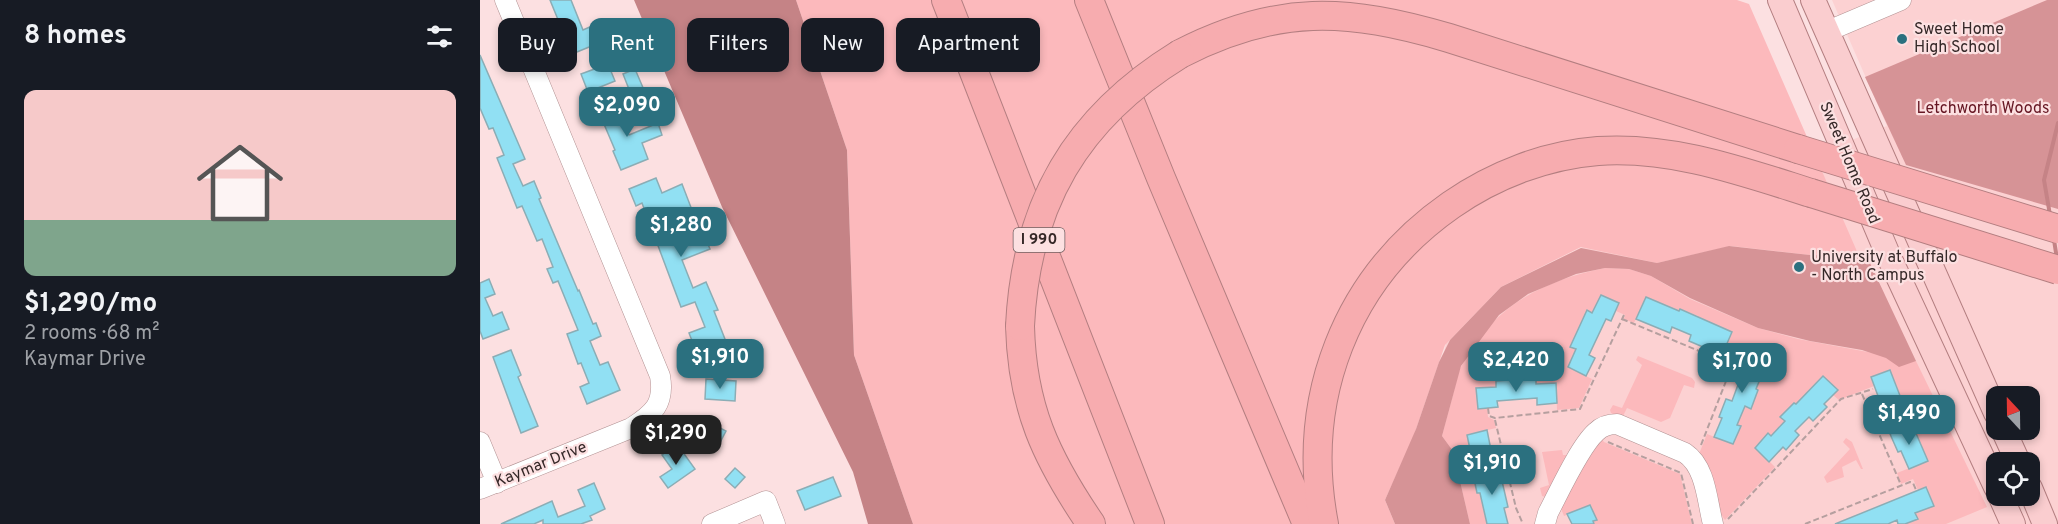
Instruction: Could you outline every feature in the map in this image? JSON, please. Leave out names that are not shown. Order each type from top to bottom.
[{"type":"highway","name":"I 990","points":[[946,0],[1150,524]]},
{"type":"highway","points":[[1089,0],[1161,178],[1307,524]]},
{"type":"highway","points":[[1091,524],[1059,474],[1036,424],[1025,380],[1020,326],[1022,293],[1030,248],[1044,205],[1070,158],[1097,122],[1122,96],[1146,76],[1180,54],[1224,33],[1254,24],[1316,15],[1361,17],[1393,23],[1449,38],[2058,229]]},
{"type":"highway","points":[[1324,524],[1318,481],[1319,424],[1330,370],[1343,334],[1367,290],[1394,255],[1420,229],[1462,198],[1505,175],[1544,161],[1583,153],[1614,150],[1664,153],[1692,158],[2058,270]]},
{"type":"main road","name":"Sweet Home Road","points":[[1780,0],[1889,257],[1986,466]]},
{"type":"main road","name":"Sweet Home Road","points":[[1813,0],[1986,390]]},
{"type":"main road","points":[[2005,506],[2013,524]]},
{"type":"main road","points":[[2038,506],[2045,524]]},
{"type":"street","name":"Kaymar Drive","points":[[488,486],[631,428],[656,409],[661,398],[662,387],[656,365],[505,0]]},
{"type":"street","points":[[1828,31],[1902,0]]},
{"type":"street","points":[[1545,524],[1548,513],[1586,442],[1601,427],[1609,424],[1617,424],[1676,448],[1693,458],[1720,522]]},
{"type":"street","points":[[480,442],[488,486]]},
{"type":"street","points":[[712,524],[766,501],[775,524]]},
{"type":"path","points":[[1488,408],[1489,416],[1495,418],[1580,409],[1623,315]]},
{"type":"path","points":[[1622,319],[1733,365]]},
{"type":"path","points":[[1697,453],[1738,353],[1741,351],[1748,354]]},
{"type":"path","points":[[1720,522],[1841,399],[1873,389]]},
{"type":"path","points":[[1862,393],[1901,485]]},
{"type":"path","points":[[1495,418],[1516,508],[1523,524]]},
{"type":"path","points":[[1605,441],[1681,473],[1693,524]]},
{"type":"path","points":[[1805,524],[1901,485],[1911,482],[1916,490]]},
{"type":"shaded area","points":[[634,0],[796,0],[802,18],[801,72],[820,72],[847,150],[854,355],[913,524],[868,524],[853,472],[722,207],[665,72],[675,72],[675,18],[642,18]]},
{"type":"shaded area","points":[[796,0],[1737,0],[1749,4],[1859,256],[1810,255],[1731,246],[1657,263],[1581,247],[1501,287],[1445,345],[1413,438],[1385,500],[1395,524],[913,524],[854,355],[847,150],[820,72],[884,72],[884,18],[802,18]]},
{"type":"shaded area","name":"University at Buffalo - North Campus","points":[[1832,0],[2058,0],[2058,524],[1457,524],[1426,444],[1446,343],[1501,287],[1580,248],[1887,126]]},
{"type":"shaded area","points":[[1605,268],[1629,269],[1651,276],[1690,299],[1758,328],[1798,339],[1916,361],[1987,507],[1946,524],[1905,524],[1917,519],[1915,513],[1934,506],[1927,487],[1918,490],[1913,479],[1901,484],[1897,473],[1927,461],[1909,426],[1914,423],[1907,405],[1901,407],[1894,389],[1897,387],[1889,370],[1871,377],[1874,386],[1839,400],[1833,395],[1838,389],[1823,376],[1798,407],[1794,403],[1781,417],[1785,421],[1771,436],[1768,434],[1755,447],[1775,467],[1725,520],[1720,513],[1699,454],[1707,434],[1733,444],[1741,426],[1737,425],[1745,406],[1751,408],[1758,391],[1753,388],[1764,371],[1771,353],[1752,345],[1749,353],[1742,350],[1737,352],[1732,363],[1721,359],[1731,332],[1717,326],[1696,322],[1698,316],[1680,309],[1678,314],[1646,297],[1634,323],[1624,319],[1625,315],[1616,311],[1619,303],[1601,295],[1592,313],[1587,311],[1571,347],[1576,349],[1568,367],[1592,379],[1579,408],[1557,410],[1556,383],[1536,384],[1535,378],[1496,381],[1496,387],[1476,388],[1478,408],[1487,408],[1488,417],[1494,420],[1496,428],[1467,435],[1471,454],[1475,453],[1479,472],[1473,474],[1477,493],[1483,492],[1488,512],[1484,513],[1487,524],[1470,524],[1453,451],[1442,436],[1461,367],[1474,344],[1504,312],[1540,289],[1582,273]]},
{"type":"shaded area","points":[[1638,356],[1692,378],[1695,382],[1694,388],[1684,385],[1670,418],[1661,422],[1627,408],[1623,416],[1619,417],[1611,413],[1613,405],[1622,408],[1642,365],[1636,360]]},
{"type":"shaded area","points":[[1601,438],[1604,442],[1680,474],[1692,524],[1594,524],[1593,521],[1596,519],[1590,505],[1564,516],[1560,506]]},
{"type":"shaded area","points":[[1846,438],[1852,442],[1863,469],[1856,460],[1842,467],[1844,477],[1827,483],[1824,477],[1850,449],[1843,442]]},
{"type":"shaded area","points":[[1562,450],[1563,455],[1568,455],[1546,497],[1542,496],[1540,488],[1549,485],[1542,452]]},
{"type":"green space","name":"Letchworth Woods","points":[[2047,0],[2058,0],[2058,209],[1906,165],[1865,77]]},
{"type":"green space","points":[[1729,246],[1810,255],[1859,256],[1869,261],[1916,361],[1899,367],[1886,358],[1862,350],[1810,341],[1758,328],[1690,298],[1651,276],[1629,269],[1605,268],[1576,274],[1528,294],[1499,315],[1461,366],[1442,436],[1453,451],[1470,524],[1395,524],[1385,500],[1416,429],[1439,362],[1450,340],[1501,287],[1581,248],[1657,263]]},
{"type":"building","points":[[550,0],[571,0],[583,30],[589,27],[589,47],[577,52],[577,18],[557,18]]},
{"type":"building","points":[[480,55],[525,159],[513,164],[523,186],[534,181],[541,198],[539,199],[578,291],[601,336],[590,341],[600,365],[608,362],[620,390],[587,404],[580,387],[589,383],[581,363],[578,364],[567,334],[578,330],[558,281],[553,283],[547,269],[553,267],[542,239],[537,241],[522,206],[517,208],[497,158],[504,155],[493,128],[489,129],[480,108]]},
{"type":"building","points":[[589,71],[611,72],[615,81],[588,92],[581,74]]},
{"type":"building","points":[[636,72],[647,97],[634,102],[623,74]]},
{"type":"building","points":[[616,103],[629,135],[658,123],[662,135],[642,143],[648,159],[621,170],[598,110]]},
{"type":"building","points":[[656,178],[662,193],[682,184],[692,210],[671,219],[682,247],[705,237],[710,249],[682,260],[693,288],[706,282],[718,310],[714,311],[730,352],[718,358],[712,344],[696,351],[689,333],[705,327],[695,302],[681,307],[642,203],[636,206],[629,189]]},
{"type":"building","points":[[489,279],[495,294],[485,298],[493,316],[502,312],[509,329],[483,339],[480,331],[480,283]]},
{"type":"building","points":[[1601,295],[1619,303],[1611,321],[1606,319],[1589,355],[1595,358],[1586,376],[1568,367],[1576,349],[1570,347],[1587,310],[1592,313]]},
{"type":"building","points":[[1646,297],[1732,332],[1722,355],[1689,341],[1691,335],[1672,327],[1670,333],[1636,319]]},
{"type":"building","points":[[1752,345],[1771,353],[1756,389],[1758,390],[1751,409],[1745,406],[1737,425],[1741,426],[1733,444],[1714,437],[1722,418],[1719,417],[1726,399],[1732,401],[1739,382],[1734,380],[1741,362],[1745,363]]},
{"type":"building","points":[[511,350],[521,375],[518,377],[538,426],[521,433],[493,357]]},
{"type":"building","points":[[1890,370],[1904,406],[1882,416],[1871,377]]},
{"type":"building","points":[[1823,376],[1838,390],[1824,404],[1827,407],[1813,421],[1809,417],[1795,431],[1799,435],[1786,450],[1783,447],[1769,462],[1755,448],[1768,433],[1771,436],[1785,421],[1780,417]]},
{"type":"building","points":[[1536,378],[1536,384],[1556,383],[1557,403],[1537,405],[1537,398],[1497,401],[1498,407],[1478,409],[1476,388],[1496,387],[1496,381]]},
{"type":"building","points":[[706,379],[736,381],[735,401],[705,399]]},
{"type":"building","points":[[699,417],[726,431],[716,450],[689,436]]},
{"type":"building","points":[[1912,424],[1928,461],[1909,469],[1890,434]]},
{"type":"building","points":[[1487,430],[1491,450],[1471,454],[1467,435]]},
{"type":"building","points":[[677,444],[695,469],[668,488],[660,477],[672,469],[662,455]]},
{"type":"building","points":[[735,468],[745,477],[735,488],[725,479]]},
{"type":"building","points":[[1499,468],[1508,507],[1504,508],[1508,524],[1487,524],[1473,474]]},
{"type":"building","points":[[833,477],[841,496],[805,510],[797,491]]},
{"type":"building","points":[[594,483],[605,509],[590,516],[592,520],[581,524],[543,524],[543,520],[534,524],[501,524],[552,501],[558,517],[585,506],[578,490]]},
{"type":"building","points":[[1926,487],[1934,506],[1915,513],[1918,519],[1905,524],[1898,524],[1897,520],[1888,524],[1835,524]]},
{"type":"building","points":[[1590,505],[1597,520],[1593,521],[1594,524],[1572,524],[1567,514]]},
{"type":"waterway","points":[[2050,215],[2044,180],[2058,123]]},
{"type":"waterway","points":[[2054,240],[2057,259]]},
{"type":"place","name":"Sweet Home High School","points":[[1902,39]]},
{"type":"place","name":"University at Buffalo - North Campus","points":[[1799,267]]}]
